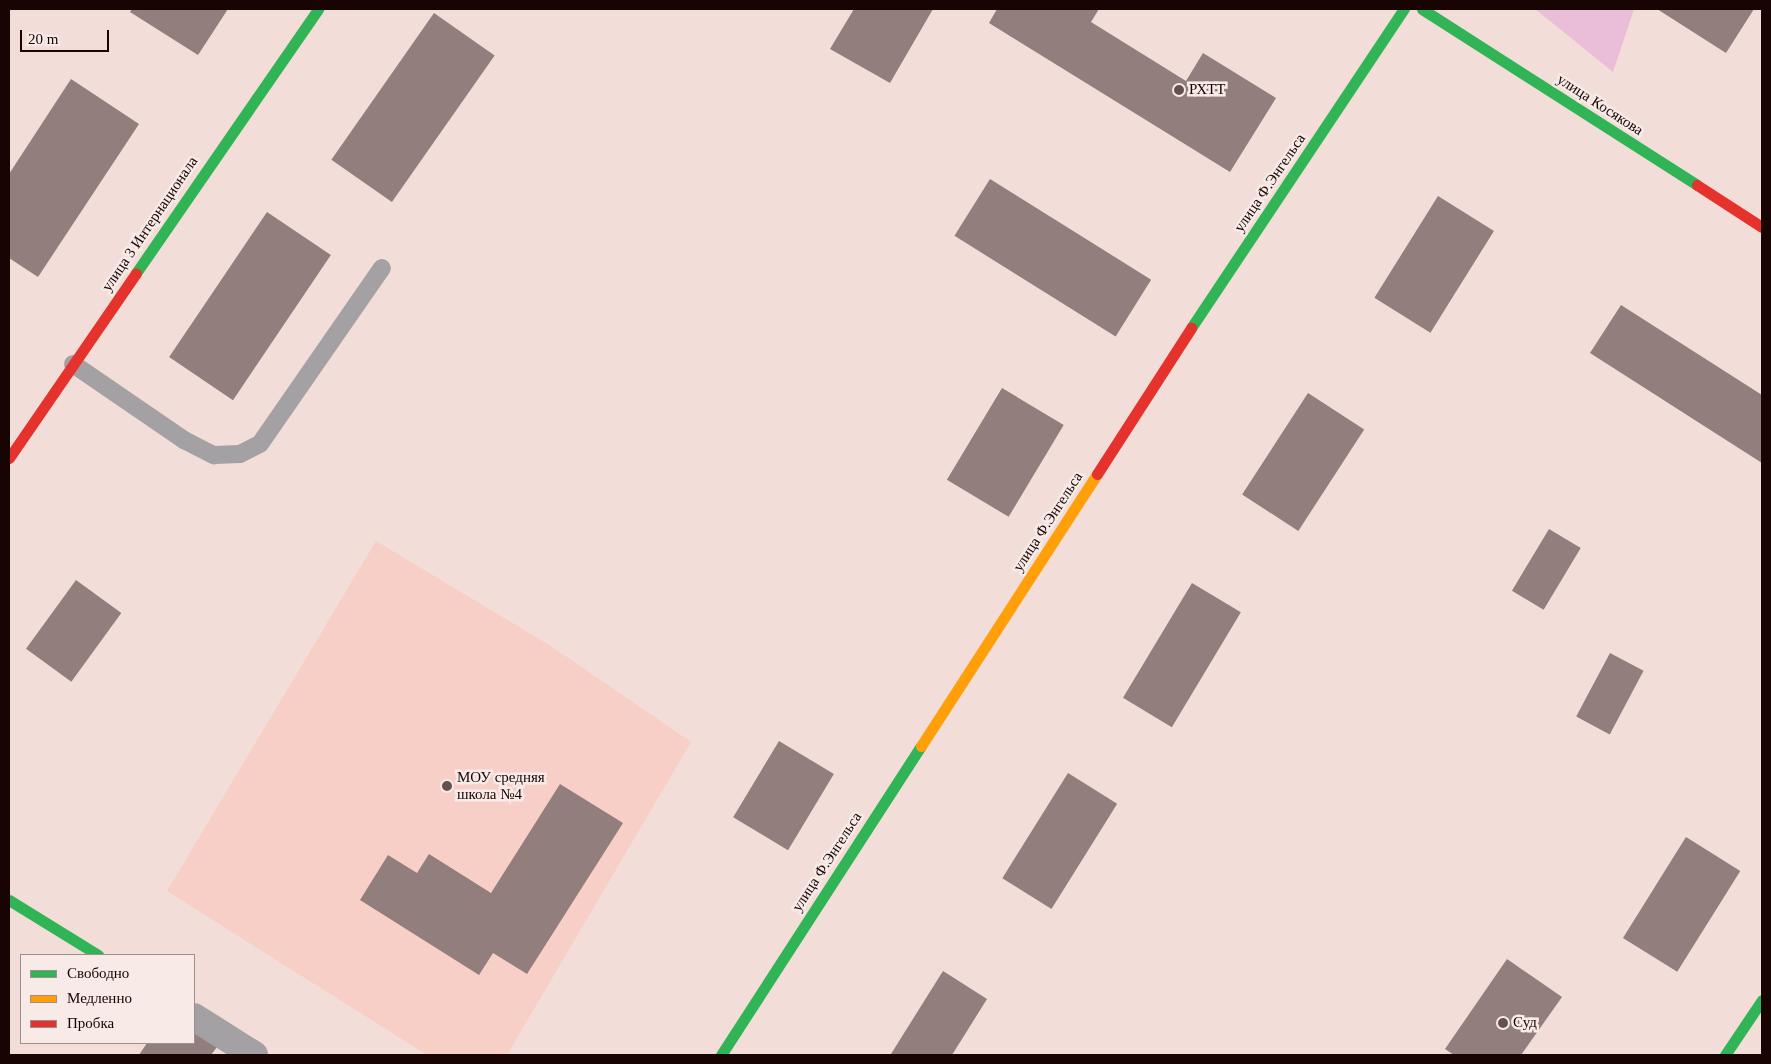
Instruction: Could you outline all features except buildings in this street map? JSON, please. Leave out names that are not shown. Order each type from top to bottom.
[{"type":"street","name":"улица 3 Интернационала","points":[[9,458],[318,9]]},
{"type":"street","name":"улица Ф.Энгельса","points":[[720,1055],[1226,275],[1404,9]]},
{"type":"street","name":"улица Косякова","points":[[1422,9],[1762,227]]},
{"type":"street","points":[[9,900],[96,954]]},
{"type":"street","points":[[1725,1055],[1762,1000]]},
{"type":"street","points":[[195,1018],[254,1055]]},
{"type":"lane","points":[[73,364],[184,440],[214,455],[240,454],[260,444],[382,268]]},
{"type":"shaded area","points":[[1535,9],[1634,9],[1613,72]]},
{"type":"shaded area","name":"МОУ средняя школа №4","points":[[376,541],[551,646],[691,742],[507,1055],[427,1055],[167,891]]},
{"type":"traffic: fast","points":[[136,273],[318,9]]},
{"type":"traffic: fast","points":[[1191,328],[1404,9]]},
{"type":"traffic: fast","points":[[1422,9],[1697,185]]},
{"type":"traffic: fast","points":[[721,1055],[921,746]]},
{"type":"traffic: fast","points":[[9,900],[96,954]]},
{"type":"traffic: fast","points":[[1725,1055],[1762,1000]]},
{"type":"traffic: slow","points":[[921,746],[1097,474]]},
{"type":"traffic: jam","points":[[1697,185],[1762,227]]},
{"type":"traffic: jam","points":[[9,458],[136,273]]},
{"type":"traffic: jam","points":[[1097,474],[1191,328]]},
{"type":"place","name":"РХТТ","points":[[1179,90]]},
{"type":"place","name":"МОУ средняя школа №4","points":[[447,786]]},
{"type":"place","name":"Суд","points":[[1503,1023]]}]
